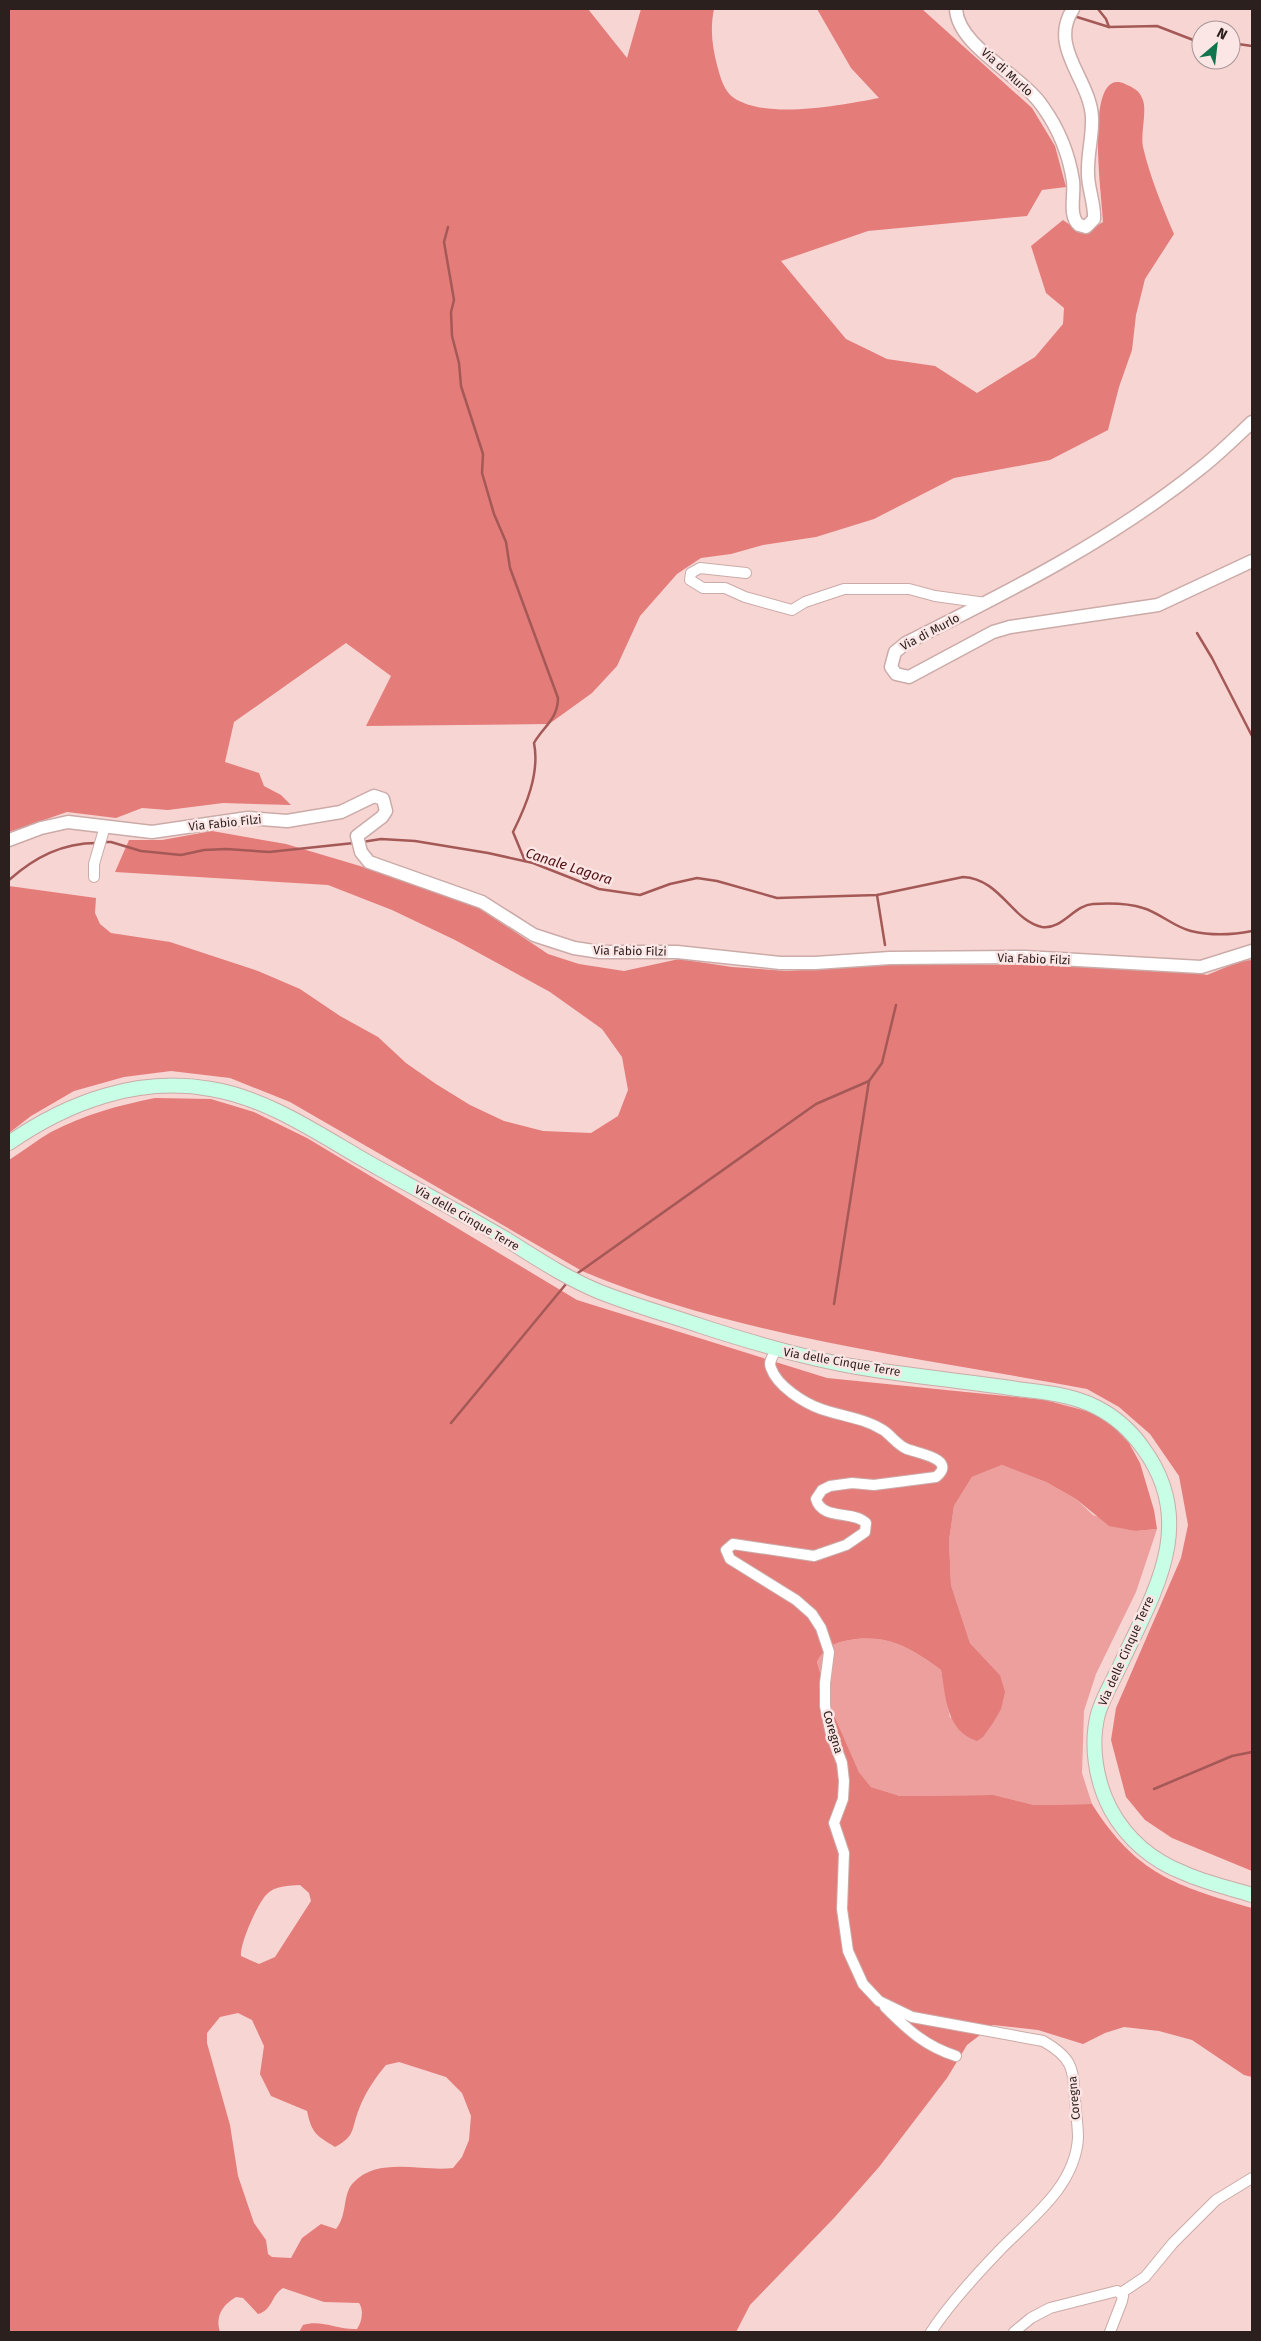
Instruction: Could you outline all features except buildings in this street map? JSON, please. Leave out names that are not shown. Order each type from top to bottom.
[{"type":"main road","name":"Via delle Cinque Terre","points":[[9,1143],[68,1109],[100,1095],[122,1090],[155,1086],[188,1086],[240,1095],[289,1118],[580,1283],[600,1292],[776,1350],[864,1368],[1058,1395],[1096,1407],[1127,1429],[1140,1444],[1160,1476],[1168,1504],[1170,1540],[1160,1574],[1097,1717],[1095,1759],[1099,1778],[1107,1801],[1121,1827],[1144,1849],[1183,1873],[1252,1895]]},
{"type":"street","name":"Via di Murlo","points":[[956,9],[960,27],[965,33],[1026,87],[1043,105],[1055,127],[1068,159],[1076,223],[1086,227],[1094,219],[1087,170],[1092,116],[1087,95],[1073,68],[1065,41],[1065,26],[1073,9]]},
{"type":"street","name":"Via di Murlo","points":[[1252,422],[1201,468],[1133,518],[1062,562],[899,648],[890,661],[892,670],[904,678],[913,676],[993,632],[1010,626],[1158,605],[1252,561]]},
{"type":"street","points":[[746,573],[700,568],[691,573],[690,580],[703,588],[725,588],[745,597],[792,610],[805,602],[844,590],[909,589],[935,596],[986,603]]},
{"type":"street","name":"Via Fabio Filzi","points":[[9,840],[68,822],[103,831],[152,832],[248,818],[286,821],[341,812],[374,796],[383,799],[386,806],[385,814],[357,836],[364,858],[383,868],[415,877],[482,902],[534,935],[555,943],[600,952],[676,952],[780,963],[815,963],[890,958],[1025,957],[1201,967],[1252,951]]},
{"type":"street","points":[[94,877],[94,864],[103,831]]},
{"type":"street","name":"Coregna","points":[[776,1350],[770,1362],[771,1368],[779,1380],[795,1395],[820,1409],[848,1415],[883,1430],[905,1448],[937,1459],[941,1464],[942,1470],[936,1478],[874,1485],[852,1483],[830,1486],[822,1490],[816,1499],[819,1507],[829,1512],[860,1518],[866,1524],[865,1532],[846,1545],[814,1556],[733,1544],[726,1550],[730,1559],[796,1600],[812,1614],[821,1628],[829,1652],[824,1683],[825,1706],[831,1734],[842,1763],[844,1781],[843,1799],[834,1823],[844,1854],[842,1909],[848,1951],[854,1968],[863,1984],[880,2001],[912,2017],[934,2023],[1043,2041],[1060,2051],[1072,2073],[1078,2139],[1068,2172],[1050,2200],[1031,2222],[998,2252],[948,2308],[931,2332]]},
{"type":"street","points":[[880,2001],[913,2035],[940,2051],[956,2056]]},
{"type":"street","points":[[1014,2332],[1031,2318],[1050,2308],[1112,2291],[1120,2293],[1145,2277],[1174,2243],[1216,2200],[1252,2178]]},
{"type":"street","points":[[1110,2332],[1122,2301],[1120,2293]]},
{"type":"shaded area","points":[[9,9],[588,9],[627,58],[641,9],[714,9],[712,37],[717,65],[725,88],[734,98],[748,105],[785,110],[826,107],[879,98],[851,68],[817,9],[922,9],[1032,108],[1055,146],[1066,187],[1042,190],[1027,216],[868,231],[781,261],[846,339],[887,359],[935,366],[977,393],[1035,357],[1063,324],[1064,308],[1046,293],[1031,246],[1063,220],[1076,229],[1087,232],[1103,222],[1098,139],[1099,114],[1103,95],[1112,83],[1130,86],[1141,95],[1144,103],[1143,147],[1153,180],[1174,234],[1145,279],[1136,315],[1132,350],[1119,387],[1108,430],[1050,460],[954,478],[874,519],[816,537],[763,545],[731,554],[701,558],[677,574],[640,616],[617,666],[592,693],[549,724],[366,726],[391,676],[346,643],[234,722],[225,762],[259,773],[264,786],[281,795],[291,805],[223,803],[168,810],[142,808],[116,818],[67,812],[9,832]]},
{"type":"shaded area","points":[[212,831],[286,844],[360,866],[479,908],[548,954],[579,964],[624,971],[679,959],[732,967],[787,971],[900,964],[1022,965],[1183,970],[1207,975],[1241,961],[1252,960],[1252,1871],[1172,1838],[1145,1820],[1126,1797],[1111,1740],[1116,1708],[1181,1558],[1188,1525],[1179,1476],[1150,1434],[1119,1407],[1087,1389],[831,1343],[704,1313],[642,1294],[582,1271],[290,1102],[230,1078],[171,1071],[124,1077],[74,1091],[31,1116],[9,1133],[9,886],[96,898],[95,913],[100,924],[111,933],[170,942],[258,971],[300,989],[340,1016],[378,1037],[406,1063],[436,1084],[470,1105],[504,1121],[543,1131],[591,1133],[618,1116],[628,1090],[622,1057],[602,1029],[550,992],[455,940],[392,910],[328,885],[115,872],[129,840],[162,840]]},
{"type":"shaded area","points":[[155,1098],[211,1099],[254,1112],[307,1138],[577,1300],[827,1378],[1045,1400],[1094,1413],[1112,1425],[1129,1443],[1140,1463],[1154,1510],[1157,1529],[1136,1531],[1109,1526],[1076,1499],[1046,1482],[1002,1465],[972,1477],[954,1506],[949,1541],[951,1585],[970,1643],[1000,1675],[1005,1692],[1001,1709],[983,1737],[977,1741],[959,1729],[949,1712],[941,1670],[909,1649],[888,1641],[876,1639],[850,1640],[830,1646],[817,1662],[830,1706],[859,1772],[871,1787],[900,1796],[994,1795],[1034,1805],[1092,1804],[1108,1828],[1125,1847],[1160,1874],[1201,1892],[1252,1908],[1252,2077],[1244,2075],[1192,2040],[1159,2031],[1124,2027],[1105,2033],[1083,2044],[1038,2030],[993,2025],[967,2045],[947,2078],[879,2167],[834,2218],[750,2305],[736,2332],[299,2332],[303,2325],[310,2323],[357,2329],[362,2316],[361,2306],[359,2303],[324,2302],[283,2288],[276,2294],[267,2309],[258,2314],[243,2298],[236,2297],[231,2300],[223,2308],[219,2316],[220,2332],[9,2332],[9,1160],[46,1135],[76,1120],[115,1107]],"holes":[[[300,1885],[309,1893],[311,1901],[275,1957],[259,1964],[241,1956],[243,1942],[250,1924],[266,1895],[274,1889]],[[238,2013],[252,2020],[264,2046],[260,2074],[271,2096],[307,2111],[311,2125],[316,2133],[335,2147],[350,2135],[361,2103],[374,2080],[386,2065],[399,2062],[446,2077],[462,2093],[471,2116],[469,2140],[462,2157],[453,2168],[387,2167],[363,2175],[353,2183],[347,2193],[342,2217],[336,2229],[321,2224],[302,2238],[291,2258],[272,2257],[268,2254],[266,2240],[254,2223],[238,2176],[230,2125],[207,2043],[207,2033],[220,2017]]]},
{"type":"shaded area","points":[[1002,1465],[1046,1482],[1076,1499],[1093,1515],[1136,1531],[1157,1529],[1136,1592],[1096,1674],[1084,1711],[1082,1773],[1092,1804],[1034,1805],[994,1795],[900,1796],[871,1787],[859,1772],[830,1706],[817,1662],[826,1649],[834,1644],[850,1640],[876,1639],[888,1641],[909,1649],[941,1670],[950,1718],[1000,1675],[970,1643],[951,1585],[949,1541],[954,1506],[972,1477]]},
{"type":"waterway","points":[[1098,9],[1106,19],[1109,27]]},
{"type":"waterway","points":[[1077,17],[1109,27],[1157,26],[1191,39]]},
{"type":"waterway","points":[[1241,44],[1252,46]]},
{"type":"waterway","points":[[448,227],[444,242],[454,300],[451,312],[452,336],[459,363],[461,386],[483,454],[482,473],[494,514],[506,542],[510,568],[558,698],[556,712],[534,743],[535,766],[531,789],[513,832],[525,861]]},
{"type":"waterway","points":[[1197,633],[1252,736]]},
{"type":"waterway","name":"Canale Lagora","points":[[362,842],[381,839],[415,841],[488,853],[533,863],[599,889],[640,895],[670,884],[697,878],[717,881],[777,898],[877,895],[963,877],[976,879],[987,885],[997,892],[1022,917],[1042,927],[1056,925],[1086,905],[1112,904],[1143,908],[1179,926],[1199,933],[1222,934],[1252,931]]},
{"type":"waterway","name":"Canale Lagora","points":[[102,842],[111,842],[141,851],[181,855],[204,850],[226,849],[269,852],[354,843]]},
{"type":"waterway","name":"Canale Lagora","points":[[9,880],[39,858],[50,853],[72,846],[97,843]]},
{"type":"waterway","points":[[877,895],[885,945]]},
{"type":"waterway","points":[[834,1304],[869,1081],[882,1063],[896,1005]]},
{"type":"waterway","points":[[575,1275],[816,1104],[869,1081]]},
{"type":"waterway","points":[[451,1423],[566,1284]]},
{"type":"waterway","points":[[1154,1789],[1232,1756],[1252,1752]]}]
